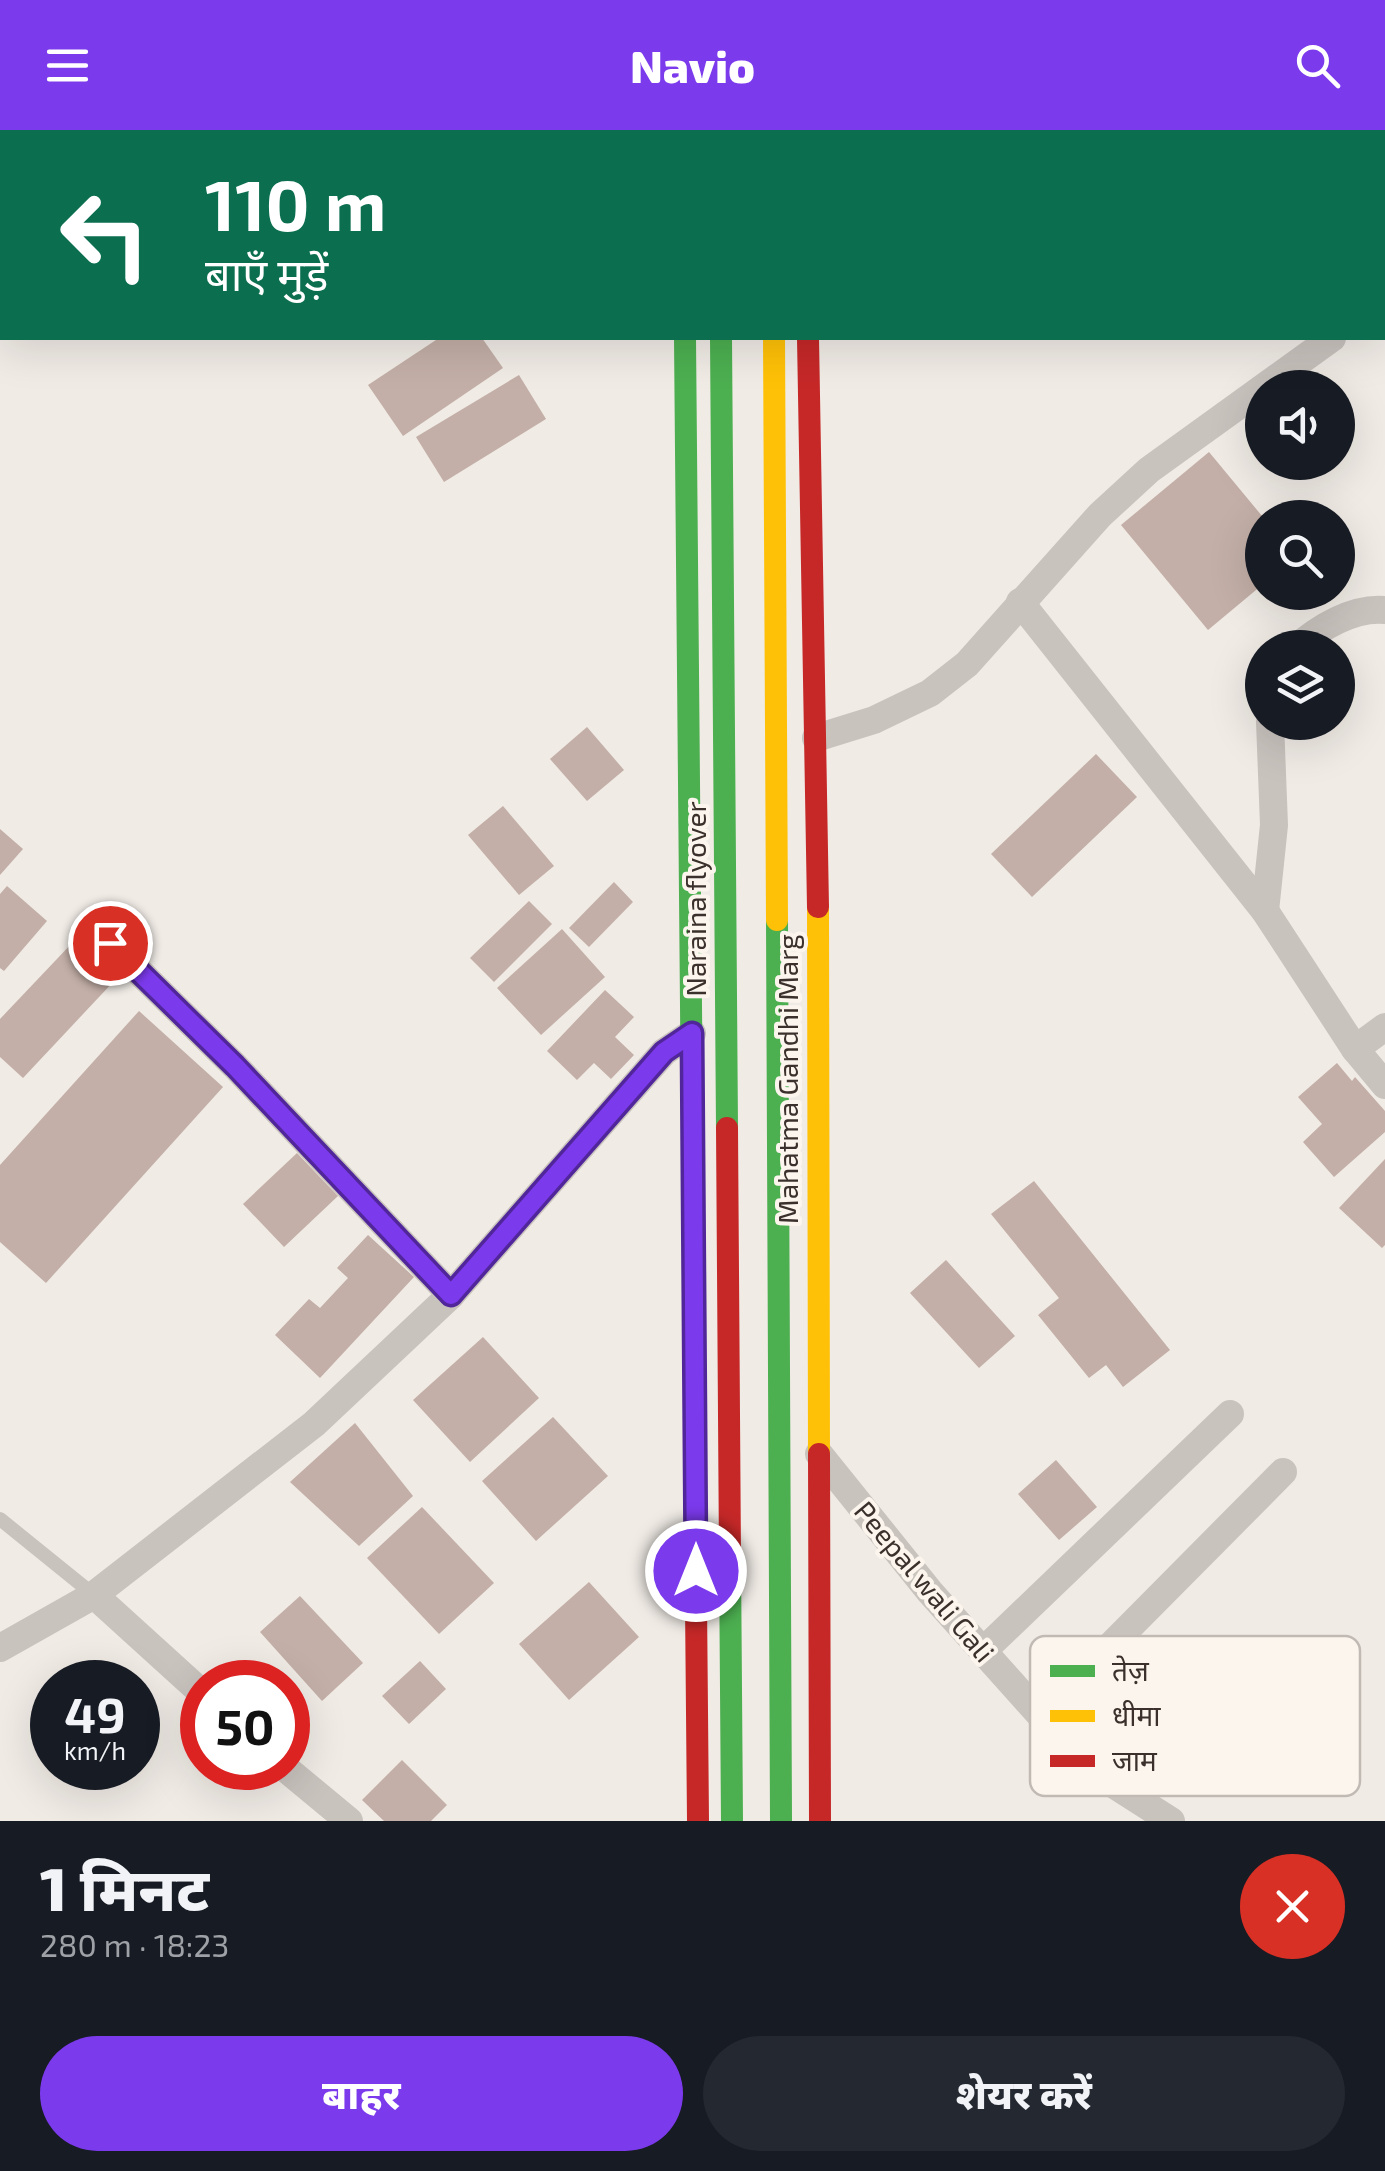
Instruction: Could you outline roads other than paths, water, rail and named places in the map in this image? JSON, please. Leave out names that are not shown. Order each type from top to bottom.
[{"type":"main road","points":[[685,340],[698,1821]]},
{"type":"main road","name":"Naraina flyover","points":[[720,340],[732,1821]]},
{"type":"main road","points":[[774,340],[782,1821]]},
{"type":"main road","name":"Mahatma Gandhi Marg","points":[[808,340],[816,738],[820,1821]]},
{"type":"main road","points":[[693,1025],[816,1017]]},
{"type":"street","points":[[816,738],[874,720],[930,692],[967,664],[1100,515],[1149,470],[1329,340]]},
{"type":"street","points":[[1020,602],[1265,911],[1355,1048],[1385,1084]]},
{"type":"street","points":[[1318,630],[1348,617],[1385,610]]},
{"type":"street","points":[[1265,911],[1274,826],[1271,740]]},
{"type":"street","points":[[110,943],[235,1066],[451,1295]]},
{"type":"street","points":[[0,1648],[94,1595],[314,1424],[451,1295],[664,1052],[693,1025]]},
{"type":"street","points":[[1355,1048],[1385,1027]]},
{"type":"street","points":[[983,1651],[1230,1414]]},
{"type":"street","name":"Peepal wali Gali","points":[[819,1454],[930,1592],[1030,1704]]},
{"type":"street","points":[[1120,1636],[1283,1472]]},
{"type":"street","points":[[94,1595],[180,1673]]},
{"type":"street","points":[[310,1789],[349,1821]]},
{"type":"street","name":"Peepal wali Gali","points":[[1132,1796],[1171,1821]]},
{"type":"lane","points":[[0,1519],[94,1595]]}]
